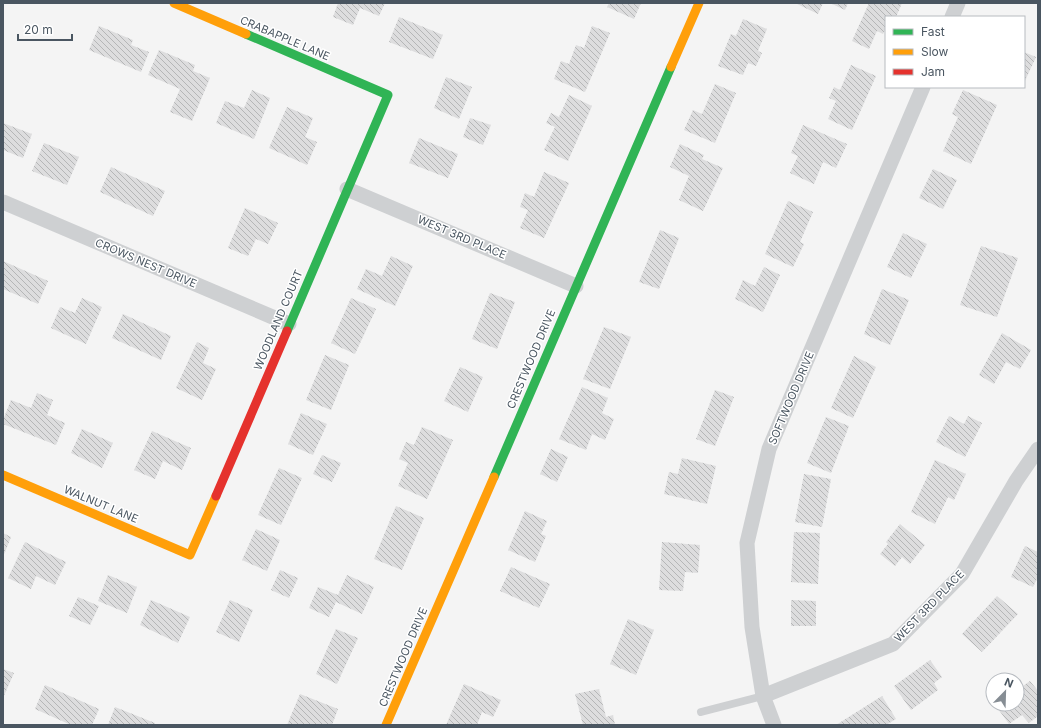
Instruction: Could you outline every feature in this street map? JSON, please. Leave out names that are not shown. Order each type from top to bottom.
[{"type":"street","name":"CRABAPPLE LANE","points":[[174,3],[388,95]]},
{"type":"street","name":"CRESTWOOD DRIVE","points":[[386,725],[699,3]]},
{"type":"street","points":[[952,16],[958,3]]},
{"type":"street","name":"SOFTWOOD DRIVE","points":[[774,725],[763,696],[752,627],[747,543],[769,449],[923,88]]},
{"type":"street","name":"WOODLAND COURT","points":[[190,555],[388,95]]},
{"type":"street","name":"WEST 3RD PLACE","points":[[347,189],[576,286]]},
{"type":"street","name":"CROWS NEST DRIVE","points":[[3,202],[289,324]]},
{"type":"street","name":"WEST 3RD PLACE","points":[[763,696],[893,644],[962,574],[1016,481],[1038,449]]},
{"type":"street","name":"WALNUT LANE","points":[[3,475],[190,555]]},
{"type":"lane","points":[[701,712],[763,696]]},
{"type":"building","points":[[338,3],[385,3],[379,16],[360,8],[353,25],[333,17]]},
{"type":"building","points":[[609,3],[641,3],[634,19],[607,7]]},
{"type":"building","points":[[795,3],[823,3],[818,14]]},
{"type":"building","points":[[830,3],[848,3],[845,10]]},
{"type":"building","points":[[869,3],[902,3],[896,16],[885,16],[885,30],[883,34],[877,31],[869,49],[852,41]]},
{"type":"building","points":[[399,17],[443,35],[433,59],[389,42]]},
{"type":"building","points":[[743,19],[767,29],[758,51],[762,53],[756,66],[748,63],[743,75],[718,66],[731,34],[736,36]]},
{"type":"building","points":[[99,26],[133,40],[131,45],[149,52],[141,72],[89,50]]},
{"type":"building","points":[[592,26],[610,33],[585,92],[554,79],[561,61],[569,64],[576,45],[584,48]]},
{"type":"building","points":[[159,50],[195,65],[193,71],[210,78],[192,121],[170,112],[180,89],[148,75]]},
{"type":"building","points":[[1025,52],[1036,57],[1025,81]]},
{"type":"building","points":[[851,65],[876,76],[852,130],[828,119],[836,101],[829,98],[834,87],[840,90]]},
{"type":"building","points":[[446,77],[472,87],[459,119],[434,108]]},
{"type":"building","points":[[715,84],[736,93],[715,143],[684,130],[693,110],[702,114]]},
{"type":"building","points":[[252,90],[270,98],[254,139],[216,123],[225,101],[244,108]]},
{"type":"building","points":[[963,90],[997,105],[971,164],[943,151],[958,117],[952,114]]},
{"type":"building","points":[[569,95],[592,106],[568,161],[544,150],[555,127],[546,123],[551,113],[559,117]]},
{"type":"building","points":[[287,107],[313,118],[305,137],[317,142],[307,165],[269,148]]},
{"type":"building","points":[[470,118],[491,125],[483,145],[463,137]]},
{"type":"building","points":[[3,123],[32,134],[23,158],[3,150]]},
{"type":"building","points":[[803,125],[847,144],[836,168],[823,162],[814,184],[790,173],[798,156],[791,153]]},
{"type":"building","points":[[419,138],[458,154],[448,178],[409,163]]},
{"type":"building","points":[[44,143],[79,157],[67,185],[32,171]]},
{"type":"building","points":[[680,144],[704,155],[702,159],[723,168],[703,211],[679,200],[689,176],[670,167]]},
{"type":"building","points":[[111,167],[165,191],[153,216],[100,192]]},
{"type":"building","points":[[933,169],[957,180],[943,209],[919,198]]},
{"type":"building","points":[[544,172],[569,183],[544,238],[520,228],[528,210],[520,207],[525,193],[534,197]]},
{"type":"building","points":[[788,201],[813,212],[800,242],[804,244],[793,267],[765,254]]},
{"type":"building","points":[[245,208],[278,223],[268,244],[256,239],[248,256],[228,248]]},
{"type":"building","points":[[660,230],[679,238],[659,289],[639,282]]},
{"type":"building","points":[[903,233],[927,244],[911,278],[887,267]]},
{"type":"building","points":[[981,246],[1018,258],[997,317],[960,305]]},
{"type":"building","points":[[391,256],[413,266],[395,306],[357,289],[366,269],[382,276]]},
{"type":"building","points":[[3,261],[48,281],[38,304],[3,289]]},
{"type":"building","points":[[764,267],[780,275],[763,312],[735,299],[743,280],[755,286]]},
{"type":"building","points":[[882,289],[909,300],[890,345],[864,334]]},
{"type":"building","points":[[490,293],[515,302],[497,349],[472,339]]},
{"type":"building","points":[[82,298],[102,307],[86,344],[51,328],[60,307],[75,313]]},
{"type":"building","points":[[351,298],[376,309],[355,354],[331,343]]},
{"type":"building","points":[[123,314],[171,336],[161,360],[112,338]]},
{"type":"building","points":[[604,327],[631,337],[610,389],[583,379]]},
{"type":"building","points":[[1002,333],[1031,350],[1020,369],[1006,362],[994,384],[979,375]]},
{"type":"building","points":[[197,342],[209,348],[203,363],[216,369],[202,400],[176,388]]},
{"type":"building","points":[[325,355],[349,365],[331,410],[306,400]]},
{"type":"building","points":[[854,356],[876,367],[853,418],[831,408]]},
{"type":"building","points":[[460,367],[483,377],[468,412],[444,401]]},
{"type":"building","points":[[582,387],[608,398],[602,413],[614,419],[605,440],[592,434],[586,450],[559,439]]},
{"type":"building","points":[[715,390],[734,397],[715,446],[696,439]]},
{"type":"building","points":[[37,393],[53,400],[47,415],[65,423],[56,445],[3,424],[3,420],[11,400],[31,408]]},
{"type":"building","points":[[301,413],[327,424],[313,455],[288,444]]},
{"type":"building","points":[[949,416],[964,424],[968,416],[982,423],[965,457],[936,442]]},
{"type":"building","points":[[826,417],[849,426],[831,473],[807,463]]},
{"type":"building","points":[[422,427],[453,440],[427,499],[398,486],[408,463],[399,459],[406,442],[414,445]]},
{"type":"building","points":[[82,429],[113,443],[102,468],[71,453]]},
{"type":"building","points":[[152,431],[191,448],[182,470],[163,461],[155,479],[134,470]]},
{"type":"building","points":[[551,449],[568,457],[557,482],[540,474]]},
{"type":"building","points":[[322,455],[341,463],[332,482],[313,474]]},
{"type":"building","points":[[682,458],[716,466],[707,504],[664,494],[669,472],[678,474]]},
{"type":"building","points":[[935,460],[966,474],[954,500],[948,497],[935,524],[911,512]]},
{"type":"building","points":[[279,468],[302,478],[281,525],[258,515]]},
{"type":"building","points":[[804,474],[831,479],[822,527],[795,522]]},
{"type":"building","points":[[396,506],[424,518],[402,570],[374,559]]},
{"type":"building","points":[[525,511],[547,521],[541,534],[546,536],[535,562],[508,550]]},
{"type":"building","points":[[900,524],[925,545],[910,564],[902,557],[895,566],[880,554],[888,544],[886,542]]},
{"type":"building","points":[[256,529],[280,540],[267,571],[242,560]]},
{"type":"building","points":[[794,532],[820,533],[818,584],[791,582]]},
{"type":"building","points":[[3,533],[11,537],[3,557]]},
{"type":"building","points":[[25,542],[66,562],[55,585],[36,576],[31,589],[8,578]]},
{"type":"building","points":[[662,542],[700,545],[698,573],[685,572],[683,591],[659,590]]},
{"type":"building","points":[[1025,546],[1038,552],[1038,577],[1033,587],[1011,577]]},
{"type":"building","points":[[511,567],[550,584],[539,608],[500,591]]},
{"type":"building","points":[[280,570],[298,578],[289,598],[271,590]]},
{"type":"building","points":[[108,575],[137,587],[127,613],[98,601]]},
{"type":"building","points":[[347,575],[374,587],[362,614],[336,602],[329,617],[309,608],[318,587],[338,595]]},
{"type":"building","points":[[997,596],[1018,614],[982,652],[962,634]]},
{"type":"building","points":[[78,597],[99,606],[90,625],[69,616]]},
{"type":"building","points":[[151,600],[190,617],[178,643],[140,625]]},
{"type":"building","points":[[230,600],[253,610],[239,642],[216,632]]},
{"type":"building","points":[[791,600],[816,601],[816,626],[791,626]]},
{"type":"building","points":[[628,619],[654,630],[636,675],[610,664]]},
{"type":"building","points":[[336,629],[358,638],[337,684],[316,674]]},
{"type":"building","points":[[930,660],[942,677],[934,683],[938,690],[911,710],[894,686]]},
{"type":"building","points":[[3,669],[14,673],[3,698]]},
{"type":"building","points":[[1030,681],[1038,691],[1038,716],[1029,723],[1022,715],[1009,724],[1000,712],[1025,712],[1025,684]]},
{"type":"building","points":[[464,684],[501,700],[493,717],[482,712],[477,725],[446,725]]},
{"type":"building","points":[[45,685],[99,709],[92,725],[71,725],[35,709]]},
{"type":"building","points":[[599,689],[606,717],[613,715],[615,725],[583,725],[575,694]]},
{"type":"building","points":[[300,694],[338,709],[332,725],[287,725]]},
{"type":"building","points":[[882,696],[896,719],[886,725],[836,725]]},
{"type":"building","points":[[115,707],[155,723],[155,725],[108,725]]},
{"type":"traffic: fast","points":[[246,34],[388,95],[287,331]]},
{"type":"traffic: fast","points":[[494,477],[671,67]]},
{"type":"traffic: slow","points":[[174,3],[246,34]]},
{"type":"traffic: slow","points":[[671,67],[699,3]]},
{"type":"traffic: slow","points":[[3,475],[190,555],[216,496]]},
{"type":"traffic: slow","points":[[386,725],[494,477]]},
{"type":"traffic: jam","points":[[216,496],[287,331]]}]
